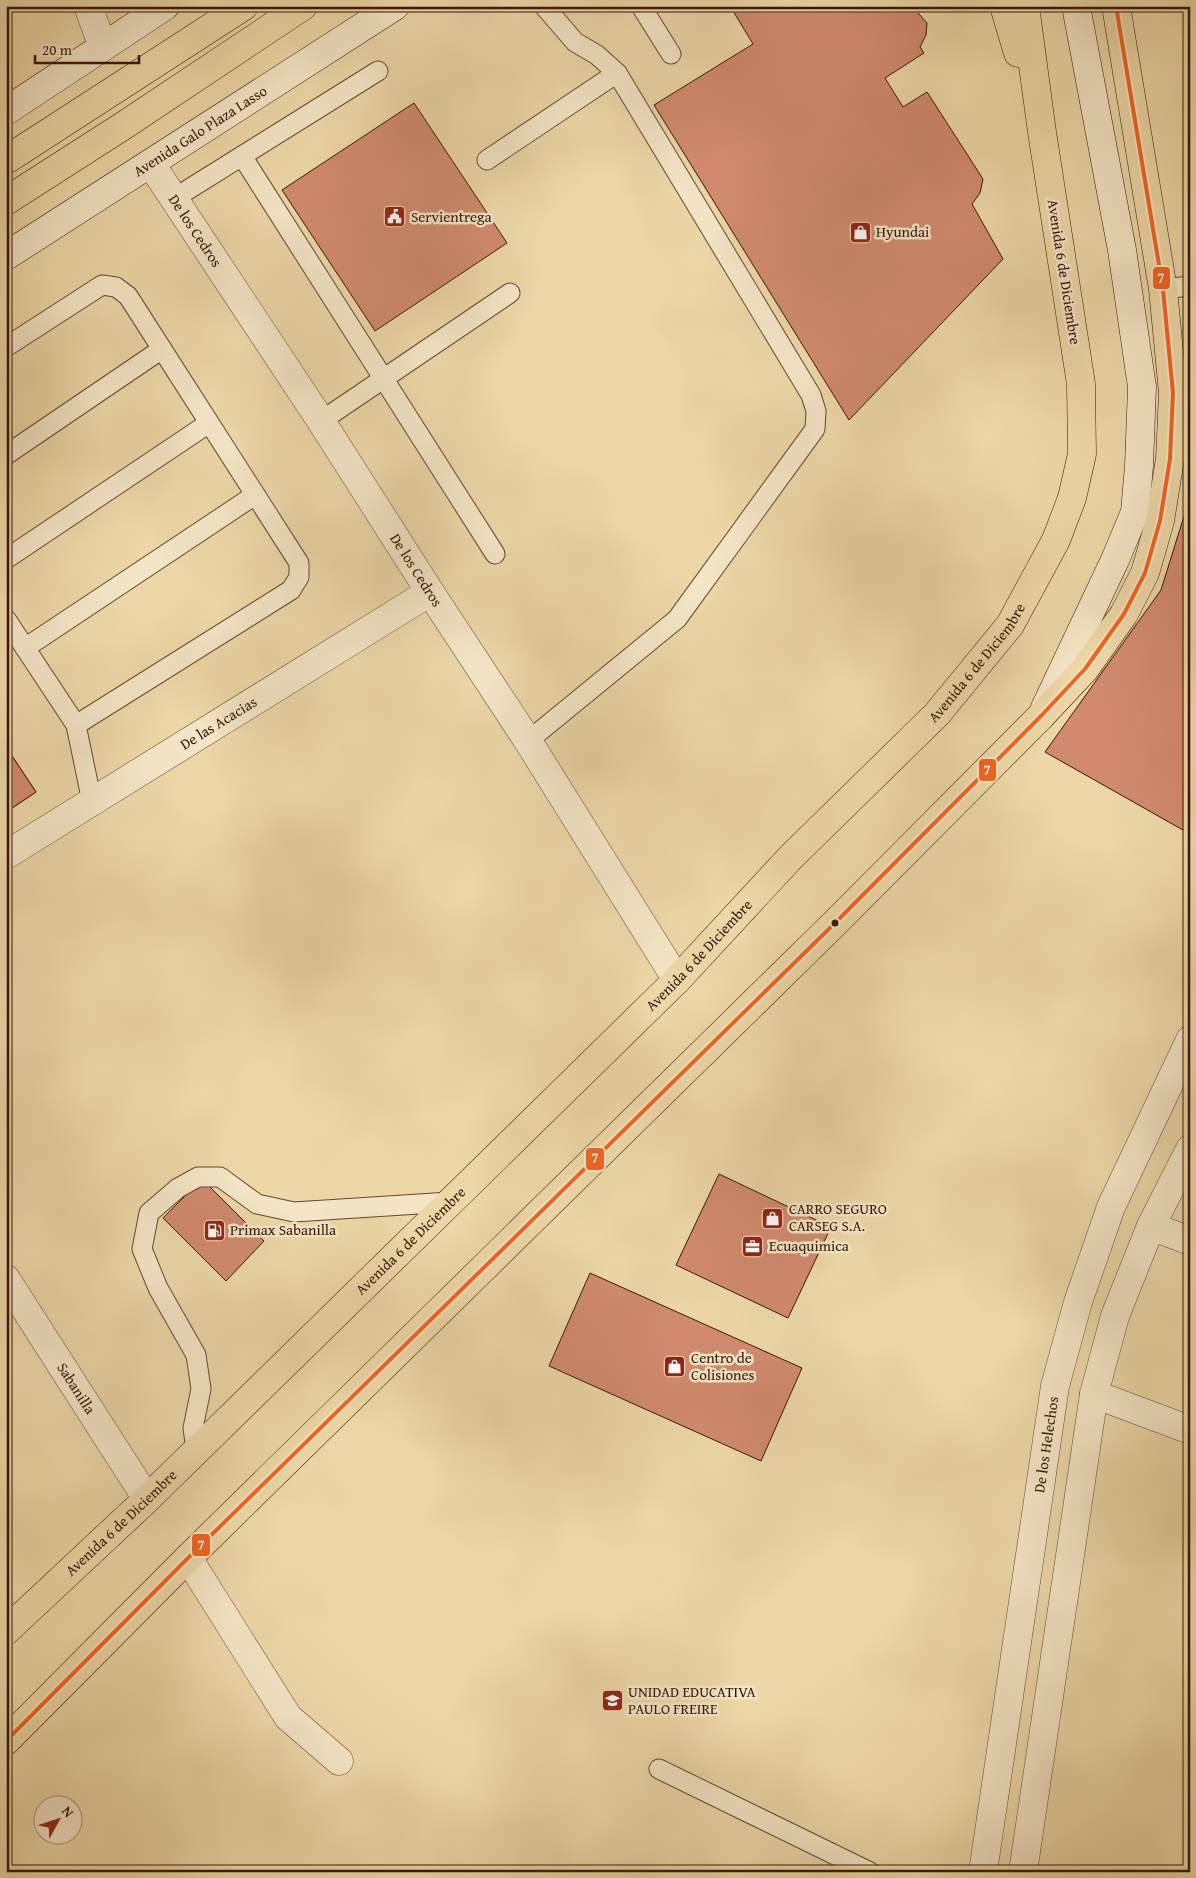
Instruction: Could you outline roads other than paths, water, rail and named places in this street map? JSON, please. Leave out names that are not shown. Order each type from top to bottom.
[{"type":"main road","points":[[6,160],[244,6]]},
{"type":"main road","points":[[6,201],[123,126],[303,6]]},
{"type":"main road","points":[[1004,6],[1042,132]]},
{"type":"main road","points":[[1025,6],[1042,132]]},
{"type":"main road","points":[[6,1741],[188,1558],[835,923],[1041,716],[1085,669],[1124,614],[1145,573],[1160,522],[1170,459],[1173,393],[1163,289],[1116,6]]},
{"type":"main road","name":"Avenida 6 de Diciembre","points":[[6,1631],[147,1498],[677,980],[791,857],[937,714],[1010,625],[1056,540],[1072,498],[1082,454],[1081,384],[1042,132]]},
{"type":"street","points":[[88,6],[103,48]]},
{"type":"street","points":[[6,111],[165,6]]},
{"type":"street","name":"Avenida Galo Plaza Lasso","points":[[6,256],[395,6]]},
{"type":"street","points":[[1041,716],[1115,560],[1135,512],[1139,466],[1142,386],[1122,250],[1076,6]]},
{"type":"street","name":"De los Cedros","points":[[151,164],[321,421],[528,741],[677,980]]},
{"type":"street","name":"De las Acacias","points":[[6,855],[430,592]]},
{"type":"street","name":"De los Helechos","points":[[983,1872],[1055,1386],[1078,1302],[1111,1207],[1190,1040]]},
{"type":"street","points":[[1024,1872],[1094,1394],[1115,1316],[1151,1226],[1190,1149]]},
{"type":"street","points":[[1151,1226],[1190,1241]]},
{"type":"street","name":"Sabanilla","points":[[6,1279],[147,1498]]},
{"type":"street","points":[[1094,1394],[1190,1430]]},
{"type":"street","points":[[188,1558],[288,1717],[338,1761]]},
{"type":"lane","points":[[528,741],[677,619],[815,429],[816,411],[811,395],[617,73],[597,54],[574,42],[544,6]]},
{"type":"lane","points":[[641,6],[671,54]]},
{"type":"lane","points":[[174,198],[378,71]]},
{"type":"lane","points":[[487,160],[617,73]]},
{"type":"lane","points":[[242,156],[495,554]]},
{"type":"lane","points":[[6,347],[102,285],[116,287],[128,296],[299,563],[299,577],[291,590],[76,724]]},
{"type":"lane","points":[[1163,289],[1190,286]]},
{"type":"lane","points":[[321,421],[510,293]]},
{"type":"lane","points":[[6,454],[162,349]]},
{"type":"lane","points":[[6,559],[209,423]]},
{"type":"lane","points":[[25,648],[255,495]]},
{"type":"lane","points":[[6,619],[76,724],[92,802]]},
{"type":"lane","points":[[196,1450],[193,1428],[201,1389],[196,1355],[158,1288],[142,1249],[149,1213],[178,1188],[198,1177],[220,1177],[257,1204],[294,1212],[450,1202]]},
{"type":"lane","points":[[659,1769],[870,1872]]},
{"type":"place","name":"Servientrega","points":[[395,217]]},
{"type":"place","name":"Hyundai","points":[[860,232]]},
{"type":"place","name":"CARRO SEGURO CARSEG S.A.","points":[[773,1218]]},
{"type":"place","name":"Primax Sabanilla","points":[[214,1230]]},
{"type":"place","name":"Ecuaquimica","points":[[753,1246]]},
{"type":"place","name":"Centro de Colisiones","points":[[675,1367]]},
{"type":"place","name":"UNIDAD EDUCATIVA PAULO FREIRE","points":[[612,1701]]}]
